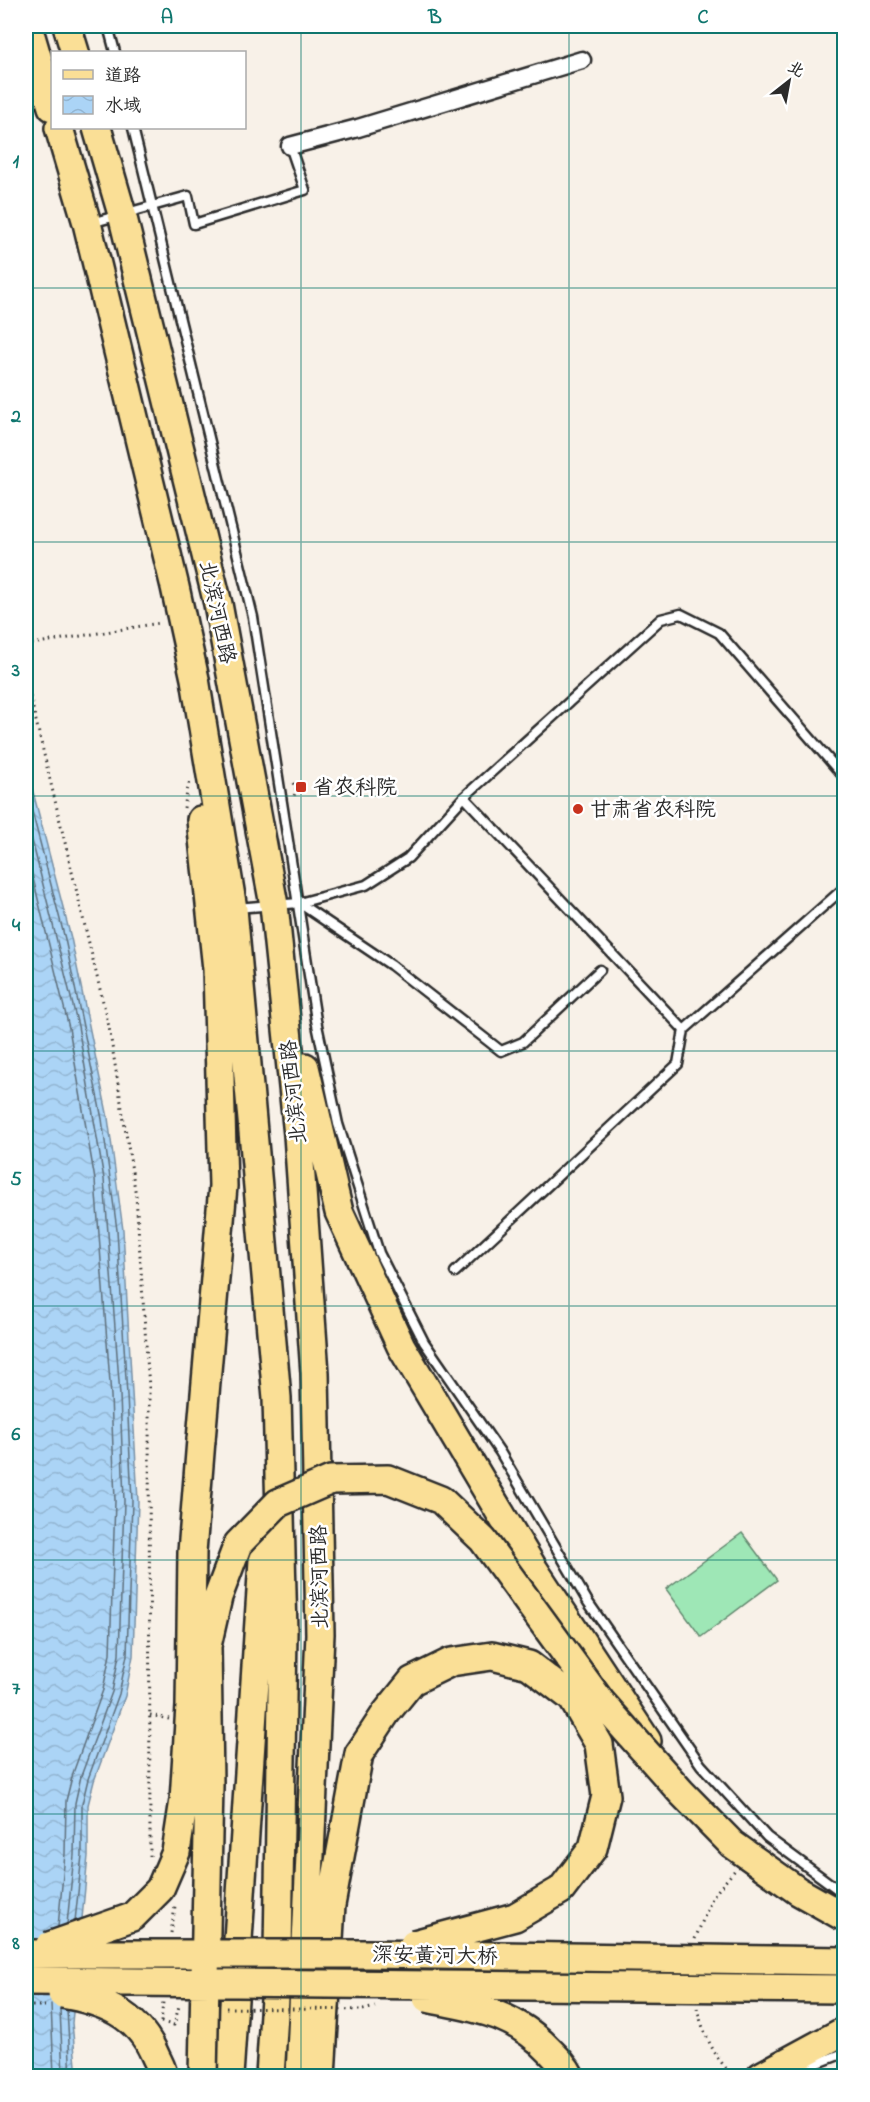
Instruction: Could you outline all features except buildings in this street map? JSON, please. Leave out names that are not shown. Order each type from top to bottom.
[{"type":"main road","points":[[28,26],[51,104]]},
{"type":"main road","points":[[67,26],[75,51]]},
{"type":"main road","name":"北滨河西路","points":[[58,129],[87,224],[182,619],[195,679],[233,909],[277,1398],[283,1632],[278,1952],[270,2076]]},
{"type":"main road","name":"北滨河西路","points":[[97,129],[122,214],[218,604],[287,904],[280,962],[298,1135],[315,1373],[320,1634],[300,2076]]},
{"type":"main road","points":[[26,1954],[132,1917],[160,1889],[176,1852],[186,1776],[192,1552],[223,1186],[217,969],[195,756],[195,679]]},
{"type":"main road","points":[[280,962],[339,1212],[401,1346],[533,1568],[681,1792]]},
{"type":"main road","points":[[229,2076],[230,2018],[260,1597],[277,1398]]},
{"type":"main road","points":[[203,2076],[209,1785],[207,1646],[218,1597],[238,1544],[278,1503],[331,1480],[388,1479],[441,1500],[483,1540],[601,1702],[681,1792],[732,1844],[798,1891],[844,1917]]},
{"type":"main road","points":[[321,2076],[331,1905],[359,1755],[386,1713],[412,1681],[452,1662],[492,1656],[529,1665],[572,1698],[599,1743],[606,1796],[593,1848],[561,1890],[515,1917],[446,1937],[369,1954]]},
{"type":"main road","points":[[311,1830],[331,1905]]},
{"type":"main road","name":"深安黄河大桥","points":[[26,1954],[369,1954],[844,1961]]},
{"type":"main road","name":"深安黄河大桥","points":[[26,1981],[363,1998],[844,1989]]},
{"type":"main road","points":[[26,1988],[97,2000],[127,2016],[150,2042],[163,2076]]},
{"type":"main road","points":[[363,1998],[488,2011],[531,2031],[566,2068],[570,2076]]},
{"type":"main road","points":[[300,2076],[323,2011]]},
{"type":"main road","points":[[772,2075],[844,2031]]},
{"type":"street","points":[[290,146],[582,60]]},
{"type":"lane","points":[[108,26],[115,51]]},
{"type":"lane","points":[[133,129],[253,617],[287,904],[316,1020],[338,1124],[379,1253],[424,1342],[500,1452],[588,1602],[701,1766],[767,1837],[844,1894]]},
{"type":"lane","points":[[87,224],[188,196],[194,224],[305,190],[290,146]]},
{"type":"lane","points":[[233,909],[287,904],[366,885],[408,858],[464,797],[661,619],[681,614],[719,633],[844,777]]},
{"type":"lane","points":[[464,797],[684,1030]]},
{"type":"lane","points":[[455,1272],[678,1064],[684,1030],[844,888]]},
{"type":"lane","points":[[287,904],[391,965],[501,1051],[524,1042],[600,970]]},
{"type":"lane","points":[[772,2075],[813,2065],[844,2053]]},
{"type":"path","points":[[26,645],[182,619]]},
{"type":"path","points":[[26,680],[109,1027],[136,1196],[149,1388],[150,1867]]},
{"type":"path","points":[[230,2018],[363,1998]]},
{"type":"path","points":[[26,2006],[46,2006]]},
{"type":"path","points":[[161,2022],[174,2025],[179,2007],[191,2007]]},
{"type":"green space","points":[[742,1533],[777,1580],[701,1637],[666,1589]]},
{"type":"water","points":[[26,765],[71,938],[108,1118],[123,1230],[138,1501],[133,1656],[125,1696],[94,1781],[88,1805],[88,1856],[72,2023],[77,2076],[26,2076]]},
{"type":"place","name":"省农科院","points":[[301,787]]},
{"type":"place","name":"甘肃省农科院","points":[[578,809]]}]
